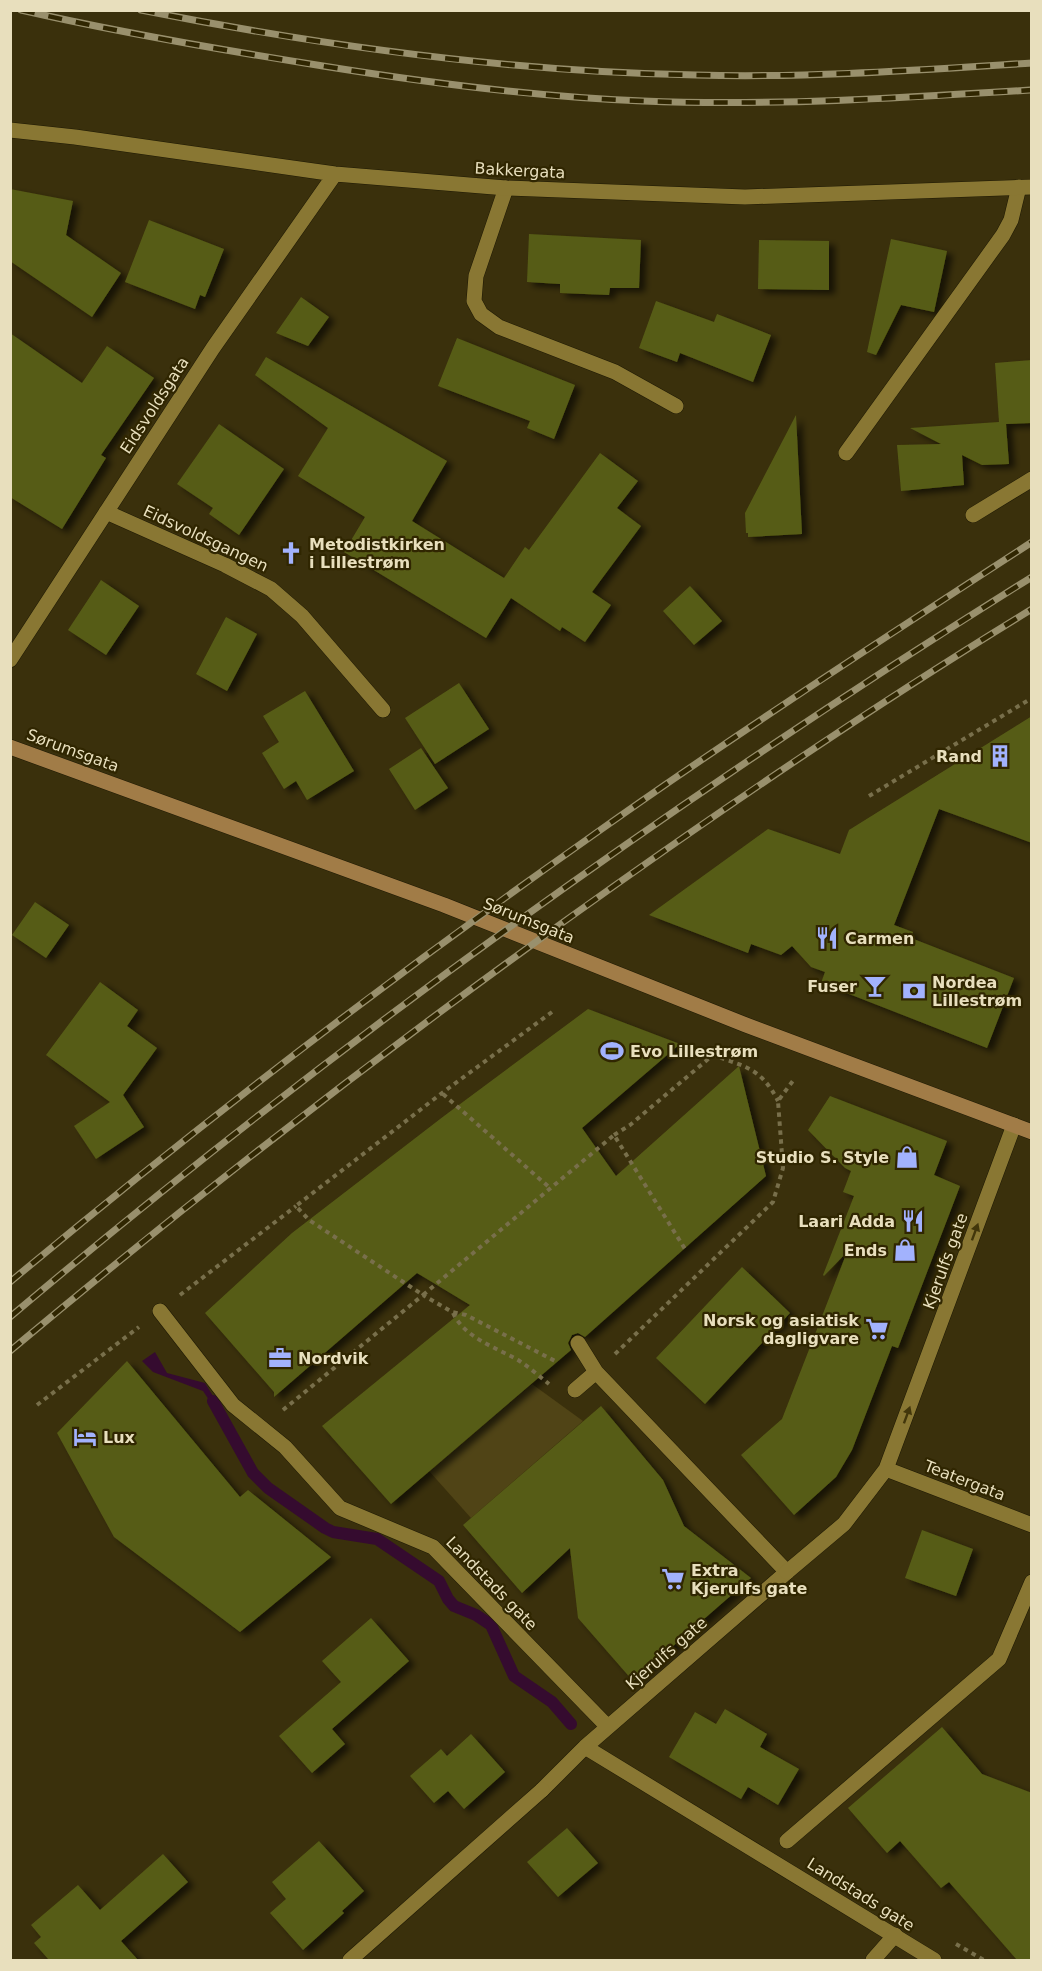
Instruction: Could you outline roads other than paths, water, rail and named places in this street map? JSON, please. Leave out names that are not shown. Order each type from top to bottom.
[{"type":"main road","name":"Sørumsgata","points":[[10,747],[444,905],[736,1020],[1032,1132]]},
{"type":"street","name":"Bakkergata","points":[[10,130],[75,137],[334,174],[506,188],[745,197],[1025,187]]},
{"type":"street","name":"Eidsvoldsgata","points":[[10,660],[213,348],[334,174]]},
{"type":"street","points":[[846,453],[1003,235],[1025,187]]},
{"type":"street","points":[[506,188],[476,276],[474,301],[481,314],[499,327],[615,372],[676,406]]},
{"type":"street","points":[[973,515],[1032,479]]},
{"type":"street","name":"Eidsvoldsgangen","points":[[106,512],[225,565],[271,589],[302,616],[383,710]]},
{"type":"street","name":"Kjerulfs gate","points":[[350,1960],[542,1790],[585,1747],[844,1524],[886,1469],[1014,1125]]},
{"type":"street","name":"Landstads gate","points":[[160,1311],[233,1405],[285,1447],[340,1508],[433,1546],[608,1727]]},
{"type":"street","points":[[578,1343],[596,1372],[787,1572]]},
{"type":"street","points":[[575,1390],[596,1372]]},
{"type":"street","name":"Teatergata","points":[[886,1469],[1032,1525]]},
{"type":"street","points":[[786,1841],[999,1659],[1032,1582]]},
{"type":"street","name":"Landstads gate","points":[[585,1747],[934,1960]]},
{"type":"street","points":[[873,1960],[895,1935]]},
{"type":"waterway","points":[[213,1401],[253,1473],[268,1488],[325,1528],[333,1532],[377,1539],[439,1581],[454,1606],[476,1615],[491,1625],[514,1676],[552,1702],[571,1724]]},
{"type":"railway","points":[[21,10],[172,41],[323,66],[523,93],[643,101],[740,103],[1032,90]]},
{"type":"railway","points":[[141,10],[348,46],[556,69],[738,76],[906,71],[1032,63]]},
{"type":"railway","points":[[10,1282],[151,1166],[441,944],[754,725],[1032,542]]},
{"type":"railway","points":[[10,1317],[255,1118],[380,1022],[508,929],[636,837],[767,748],[1032,577]]},
{"type":"railway","points":[[10,1351],[157,1230],[307,1112],[536,942],[820,744],[925,675],[1032,609]]},
{"type":"place","name":"Metodistkirken i Lillestrøm","points":[[291,553]]},
{"type":"place","name":"Rand","points":[[1000,756]]},
{"type":"place","name":"Carmen","points":[[827,938]]},
{"type":"place","name":"Fuser","points":[[875,986]]},
{"type":"place","name":"Nordea Lillestrøm","points":[[914,991]]},
{"type":"place","name":"Evo Lillestrøm","points":[[612,1051]]},
{"type":"place","name":"Studio S. Style","points":[[907,1157]]},
{"type":"place","name":"Laari Adda","points":[[913,1221]]},
{"type":"place","name":"Ends","points":[[905,1250]]},
{"type":"place","name":"Norsk og asiatisk dagligvare","points":[[877,1329]]},
{"type":"place","name":"Nordvik","points":[[280,1358]]},
{"type":"place","name":"Lux","points":[[85,1437]]},
{"type":"place","name":"Extra Kjerulfs gate","points":[[673,1579]]}]
